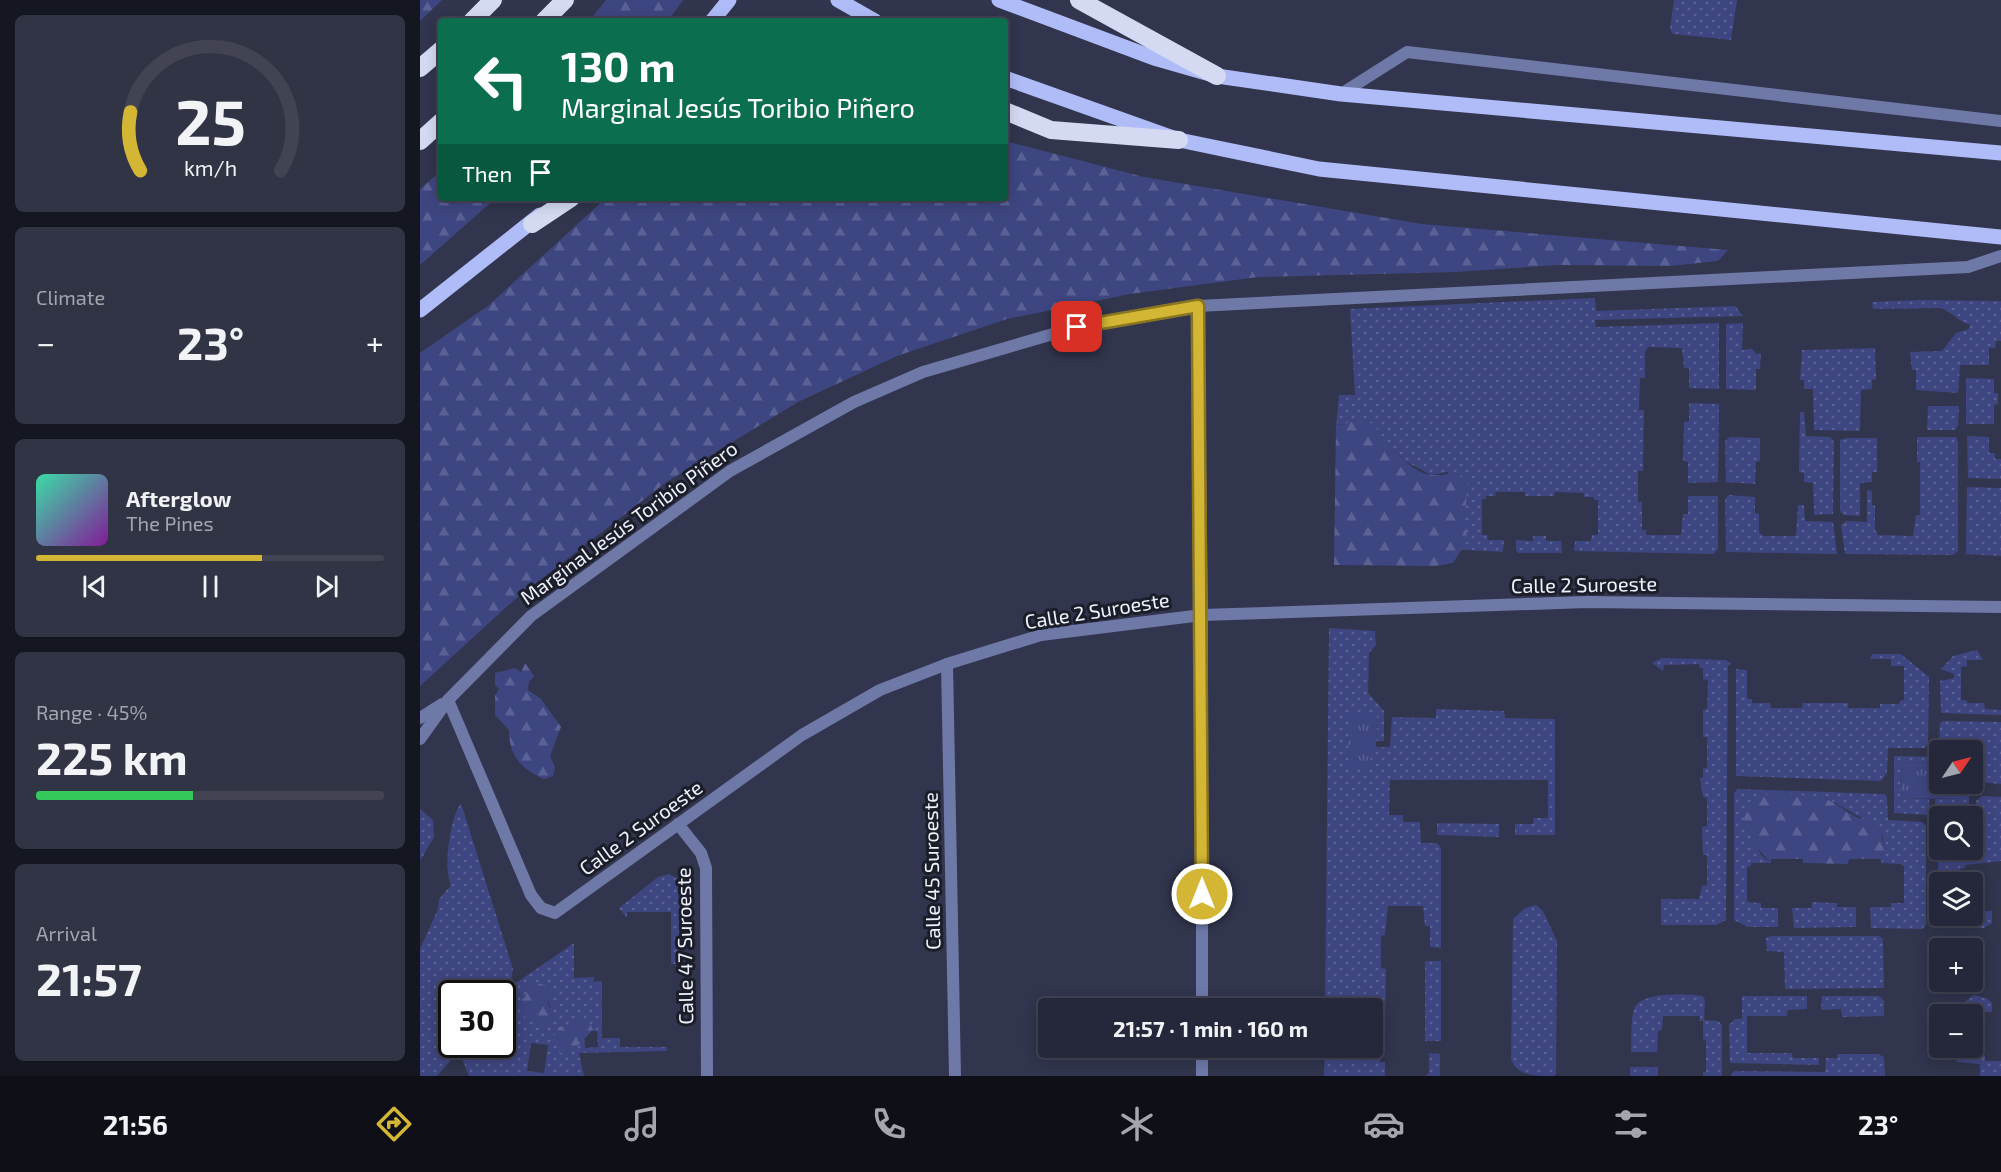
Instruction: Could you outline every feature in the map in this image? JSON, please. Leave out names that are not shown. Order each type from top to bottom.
[{"type":"highway","points":[[475,18],[493,0]]},
{"type":"highway","points":[[547,18],[565,0]]},
{"type":"highway","points":[[1079,0],[1217,76]]},
{"type":"highway","points":[[420,69],[438,53]]},
{"type":"highway","points":[[1008,112],[1051,130],[1179,140]]},
{"type":"highway","points":[[420,141],[438,125]]},
{"type":"highway","points":[[532,224],[566,201]]},
{"type":"main road","points":[[714,18],[729,0]]},
{"type":"main road","points":[[838,0],[870,18]]},
{"type":"main road","points":[[999,0],[1154,58],[1217,76],[1341,94],[2001,153]]},
{"type":"main road","points":[[1008,79],[1179,140],[1319,169],[2001,237]]},
{"type":"main road","points":[[420,310],[532,224],[553,201]]},
{"type":"street","points":[[1341,94],[1407,52],[2001,121]]},
{"type":"street","name":"Marginal Jesús Toribio Piñero","points":[[448,700],[531,616],[730,471],[854,402],[923,372],[1077,327],[1198,306],[1968,267],[2001,256]]},
{"type":"street","points":[[1198,306],[1202,615],[1202,998]]},
{"type":"street","name":"Calle 2 Suroeste","points":[[448,700],[531,895],[545,911],[555,913],[802,735],[880,690],[947,664],[1041,635],[1202,615],[1587,602],[2001,607]]},
{"type":"street","name":"Calle 45 Suroeste","points":[[947,664],[955,1076]]},
{"type":"street","points":[[420,718],[448,700]]},
{"type":"street","points":[[420,739],[448,700]]},
{"type":"street","name":"Calle 47 Suroeste","points":[[678,824],[700,853],[706,868],[707,1076]]},
{"type":"street","points":[[1202,1058],[1202,1076]]},
{"type":"green space","points":[[420,0],[442,0],[420,21]]},
{"type":"green space","points":[[606,0],[683,0],[670,18],[591,18]]},
{"type":"green space","points":[[1674,0],[1737,0],[1731,40],[1673,34],[1670,29]]},
{"type":"green space","points":[[1008,142],[1144,177],[1422,224],[1728,250],[1718,261],[1670,266],[1557,265],[1457,272],[1258,277],[1130,294],[1007,319],[897,356],[798,402],[665,483],[513,601],[420,686],[420,353],[489,305],[603,201],[1008,201]]},
{"type":"green space","points":[[438,174],[438,201],[493,201],[420,265],[420,189]]},
{"type":"green space","points":[[1595,298],[1596,311],[1735,306],[1743,316],[1595,320],[1596,327],[1719,323],[1719,389],[1689,388],[1689,368],[1684,368],[1682,348],[1648,347],[1645,352],[1645,378],[1640,378],[1639,410],[1644,410],[1643,471],[1638,471],[1638,502],[1642,502],[1642,530],[1646,530],[1646,535],[1681,535],[1683,514],[1688,514],[1688,496],[1718,496],[1718,549],[1713,554],[1574,551],[1575,541],[1591,541],[1592,535],[1598,535],[1598,500],[1594,500],[1594,497],[1584,497],[1584,493],[1555,492],[1554,496],[1525,496],[1525,492],[1496,492],[1495,496],[1486,496],[1486,499],[1482,499],[1482,535],[1487,535],[1488,540],[1504,540],[1503,552],[1449,549],[1448,472],[1431,475],[1405,461],[1383,440],[1341,424],[1336,426],[1339,395],[1355,395],[1350,309]]},
{"type":"green space","points":[[2001,301],[2001,341],[1996,341],[1995,348],[1989,348],[1989,365],[1960,365],[1958,393],[1916,390],[1916,370],[1912,370],[1910,352],[1942,351],[1956,333],[1969,329],[1970,325],[1941,308],[1873,309],[1872,302]]},
{"type":"green space","points":[[1743,323],[1742,350],[1752,349],[1756,354],[1761,353],[1760,369],[1756,369],[1756,390],[1726,389],[1726,324]]},
{"type":"green space","points":[[1875,348],[1876,379],[1872,380],[1872,389],[1861,390],[1860,431],[1814,430],[1813,389],[1804,389],[1804,380],[1800,380],[1802,350]]},
{"type":"green space","points":[[1966,378],[1994,379],[1994,393],[1998,393],[1998,404],[1994,405],[1994,424],[1966,424]]},
{"type":"green space","points":[[1689,403],[1719,404],[1718,482],[1688,483],[1688,462],[1683,461],[1684,422],[1689,421]]},
{"type":"green space","points":[[1928,406],[1959,406],[1958,426],[1955,430],[1927,430]]},
{"type":"green space","points":[[1800,412],[1804,412],[1806,436],[1830,437],[1834,442],[1833,514],[1814,515],[1813,483],[1804,482],[1804,473],[1799,472]]},
{"type":"green space","points":[[1359,420],[1374,424],[1391,447],[1416,469],[1432,475],[1452,474],[1468,480],[1465,515],[1467,541],[1453,563],[1436,566],[1334,565],[1336,426]]},
{"type":"green space","points":[[1967,436],[1989,437],[1989,453],[1995,453],[1995,459],[2001,459],[2001,479],[1968,478]]},
{"type":"green space","points":[[1730,437],[1760,438],[1760,461],[1756,462],[1755,484],[1726,482],[1725,441]]},
{"type":"green space","points":[[1917,437],[1956,437],[1958,442],[1958,551],[1953,555],[1845,554],[1841,525],[1846,521],[1867,522],[1867,490],[1872,491],[1877,535],[1913,536],[1916,515],[1920,515],[1920,462],[1917,462]]},
{"type":"green space","points":[[1877,438],[1877,472],[1872,472],[1872,482],[1860,483],[1860,516],[1844,515],[1840,511],[1840,440]]},
{"type":"green space","points":[[1967,487],[2001,488],[2001,556],[1966,554]]},
{"type":"green space","points":[[1729,495],[1755,497],[1755,513],[1759,514],[1759,532],[1763,536],[1796,536],[1798,505],[1804,505],[1805,521],[1833,522],[1837,554],[1726,552],[1725,499]]},
{"type":"green space","points":[[1533,536],[1546,536],[1546,541],[1561,541],[1562,553],[1518,553],[1516,540],[1533,541]]},
{"type":"green space","points":[[1329,628],[1375,631],[1376,645],[1369,653],[1368,693],[1384,711],[1384,741],[1376,741],[1377,715],[1371,747],[1390,747],[1392,717],[1436,718],[1436,709],[1504,711],[1505,718],[1555,719],[1555,835],[1515,835],[1515,824],[1533,824],[1534,818],[1548,818],[1548,780],[1390,780],[1389,815],[1403,815],[1403,822],[1420,822],[1421,843],[1437,843],[1441,848],[1441,948],[1430,947],[1430,926],[1425,926],[1423,906],[1388,906],[1385,935],[1381,936],[1381,968],[1386,969],[1385,1030],[1383,1030],[1383,998],[1325,998]]},
{"type":"green space","points":[[1977,650],[1983,660],[1967,660],[1967,666],[1961,667],[1961,700],[1966,700],[1967,703],[1984,703],[1985,709],[2001,710],[2001,715],[1941,713],[1940,681],[1954,678],[1954,674],[1941,669],[1953,656]]},
{"type":"green space","points":[[1872,654],[1901,654],[1929,677],[1928,744],[1925,748],[1888,748],[1887,773],[1881,781],[1736,776],[1736,669],[1747,670],[1747,699],[1752,699],[1752,703],[1770,703],[1771,708],[1802,708],[1803,703],[1848,703],[1848,708],[1880,708],[1880,704],[1899,704],[1904,700],[1904,666],[1891,666],[1891,659],[1870,659]]},
{"type":"green space","points":[[1662,658],[1726,660],[1731,664],[1728,666],[1726,920],[1716,925],[1661,925],[1661,899],[1699,899],[1702,886],[1707,885],[1707,855],[1703,855],[1702,827],[1707,826],[1707,798],[1703,797],[1700,778],[1703,778],[1703,768],[1707,768],[1707,737],[1703,737],[1703,710],[1707,709],[1708,680],[1703,679],[1703,668],[1700,668],[1699,664],[1664,665],[1663,671],[1652,663]]},
{"type":"green space","points":[[525,663],[534,676],[529,682],[528,690],[541,699],[561,727],[550,756],[555,767],[553,776],[544,779],[529,771],[518,760],[511,747],[509,730],[495,715],[495,696],[499,689],[495,685],[495,673],[515,668],[521,672]]},
{"type":"green space","points":[[1349,715],[1377,715],[1376,747],[1371,748],[1370,768],[1348,767]]},
{"type":"green space","points":[[1943,721],[2001,722],[2001,784],[1983,782],[1983,740],[1939,740],[1940,723]]},
{"type":"green space","points":[[1894,756],[1929,757],[1929,763],[1901,762],[1900,798],[1929,799],[1929,815],[1894,813]]},
{"type":"green space","points":[[1901,762],[1929,763],[1929,794],[1963,794],[1963,799],[1900,798]]},
{"type":"green space","points":[[1738,789],[1884,794],[1887,797],[1888,820],[1922,822],[1926,826],[1926,925],[1922,929],[1871,928],[1870,907],[1891,907],[1891,903],[1904,903],[1904,866],[1881,863],[1883,843],[1880,831],[1824,797],[1752,832],[1761,855],[1771,863],[1751,863],[1751,866],[1747,867],[1747,902],[1761,903],[1761,908],[1778,908],[1778,927],[1748,927],[1734,920],[1734,793]]},
{"type":"green space","points":[[1786,794],[1824,797],[1856,817],[1870,821],[1881,832],[1884,851],[1881,859],[1849,859],[1848,864],[1803,863],[1803,859],[1771,859],[1771,863],[1750,840],[1752,832],[1744,820],[1746,810],[1748,803],[1757,796]]},
{"type":"green space","points":[[1963,794],[1969,794],[1969,806],[1935,806],[1935,799],[1963,799]]},
{"type":"green space","points":[[1982,796],[2001,797],[2001,861],[1966,865],[1965,868],[1960,869],[1960,872],[1938,872],[1938,860],[1983,860],[1983,806],[1976,806],[1976,801]]},
{"type":"green space","points":[[461,803],[513,969],[511,980],[438,980],[438,1058],[453,1058],[437,1076],[420,1076],[420,949],[438,909],[439,899],[451,885],[448,856],[454,820]]},
{"type":"green space","points":[[420,809],[433,820],[434,837],[420,861]]},
{"type":"green space","points":[[1437,823],[1499,824],[1499,837],[1437,835]]},
{"type":"green space","points":[[669,874],[678,879],[680,885],[680,964],[671,964],[671,912],[627,912],[627,918],[619,908],[658,877]]},
{"type":"green space","points":[[1812,902],[1837,903],[1837,907],[1856,907],[1856,927],[1794,928],[1792,908],[1812,908]]},
{"type":"green space","points":[[1536,905],[1543,911],[1557,941],[1556,1074],[1554,1076],[1522,1072],[1511,1059],[1513,919],[1525,908]]},
{"type":"green space","points":[[1983,911],[1992,911],[1992,923],[1984,928],[1940,927],[1983,926]]},
{"type":"green space","points":[[1771,936],[1879,936],[1883,939],[1884,988],[1785,989],[1784,952],[1767,951],[1766,938]]},
{"type":"green space","points":[[574,943],[574,978],[594,977],[594,982],[602,981],[602,1038],[620,1038],[620,1047],[667,1047],[667,1051],[579,1053],[584,1076],[469,1076],[462,1058],[516,1058],[516,983]],"holes":[[[525,997],[548,1000],[551,1007],[517,1003]],[[588,1020],[592,1031],[597,1031],[598,1047],[585,1048],[584,1037],[559,1027]],[[531,1043],[548,1045],[544,1073],[527,1071]]]},
{"type":"green space","points":[[1425,961],[1441,961],[1441,1041],[1425,1041]]},
{"type":"green space","points":[[531,982],[545,985],[552,991],[552,997],[548,1000],[551,1018],[546,1024],[531,1022],[524,1016],[517,1003],[525,997]]},
{"type":"green space","points":[[1664,995],[1703,996],[1705,1000],[1704,1020],[1718,1021],[1722,1025],[1722,1076],[1703,1076],[1703,1072],[1706,1072],[1706,1040],[1703,1039],[1703,1021],[1699,1021],[1700,1016],[1663,1016],[1662,1030],[1658,1031],[1657,1052],[1631,1052],[1632,1020],[1637,1004]]},
{"type":"green space","points":[[1974,995],[1988,999],[1992,1003],[1992,1012],[1983,1012],[1983,1004],[1961,1004]]},
{"type":"green space","points":[[1742,996],[1807,996],[1807,1009],[1788,1010],[1787,1016],[1747,1016],[1747,1053],[1792,1053],[1793,1058],[1819,1058],[1819,1065],[1730,1063],[1729,1025],[1735,1019],[1742,1019]]},
{"type":"green space","points":[[1822,996],[1879,996],[1884,1001],[1884,1016],[1842,1017],[1841,1009],[1821,1010]]},
{"type":"green space","points":[[588,1019],[593,1030],[567,1055],[558,1052],[554,1036],[559,1027]]},
{"type":"green space","points":[[1429,1053],[1440,1054],[1440,1076],[1425,1076],[1429,1073]]},
{"type":"green space","points":[[1837,1054],[1878,1054],[1884,1057],[1885,1076],[1730,1076],[1734,1071],[1825,1072],[1826,1058],[1837,1058]]},
{"type":"green space","points":[[1983,1056],[1985,1056],[1985,1061],[2001,1061],[2001,1076],[1980,1076],[1980,1064],[1957,1062],[1956,1058],[1983,1058]]},
{"type":"green space","points":[[1325,1058],[1380,1058],[1380,1062],[1385,1062],[1385,1076],[1324,1076]]},
{"type":"green space","points":[[1630,1067],[1658,1067],[1658,1076],[1630,1076]]},
{"type":"route","points":[[1077,327],[1198,306],[1202,615],[1202,894]]}]
